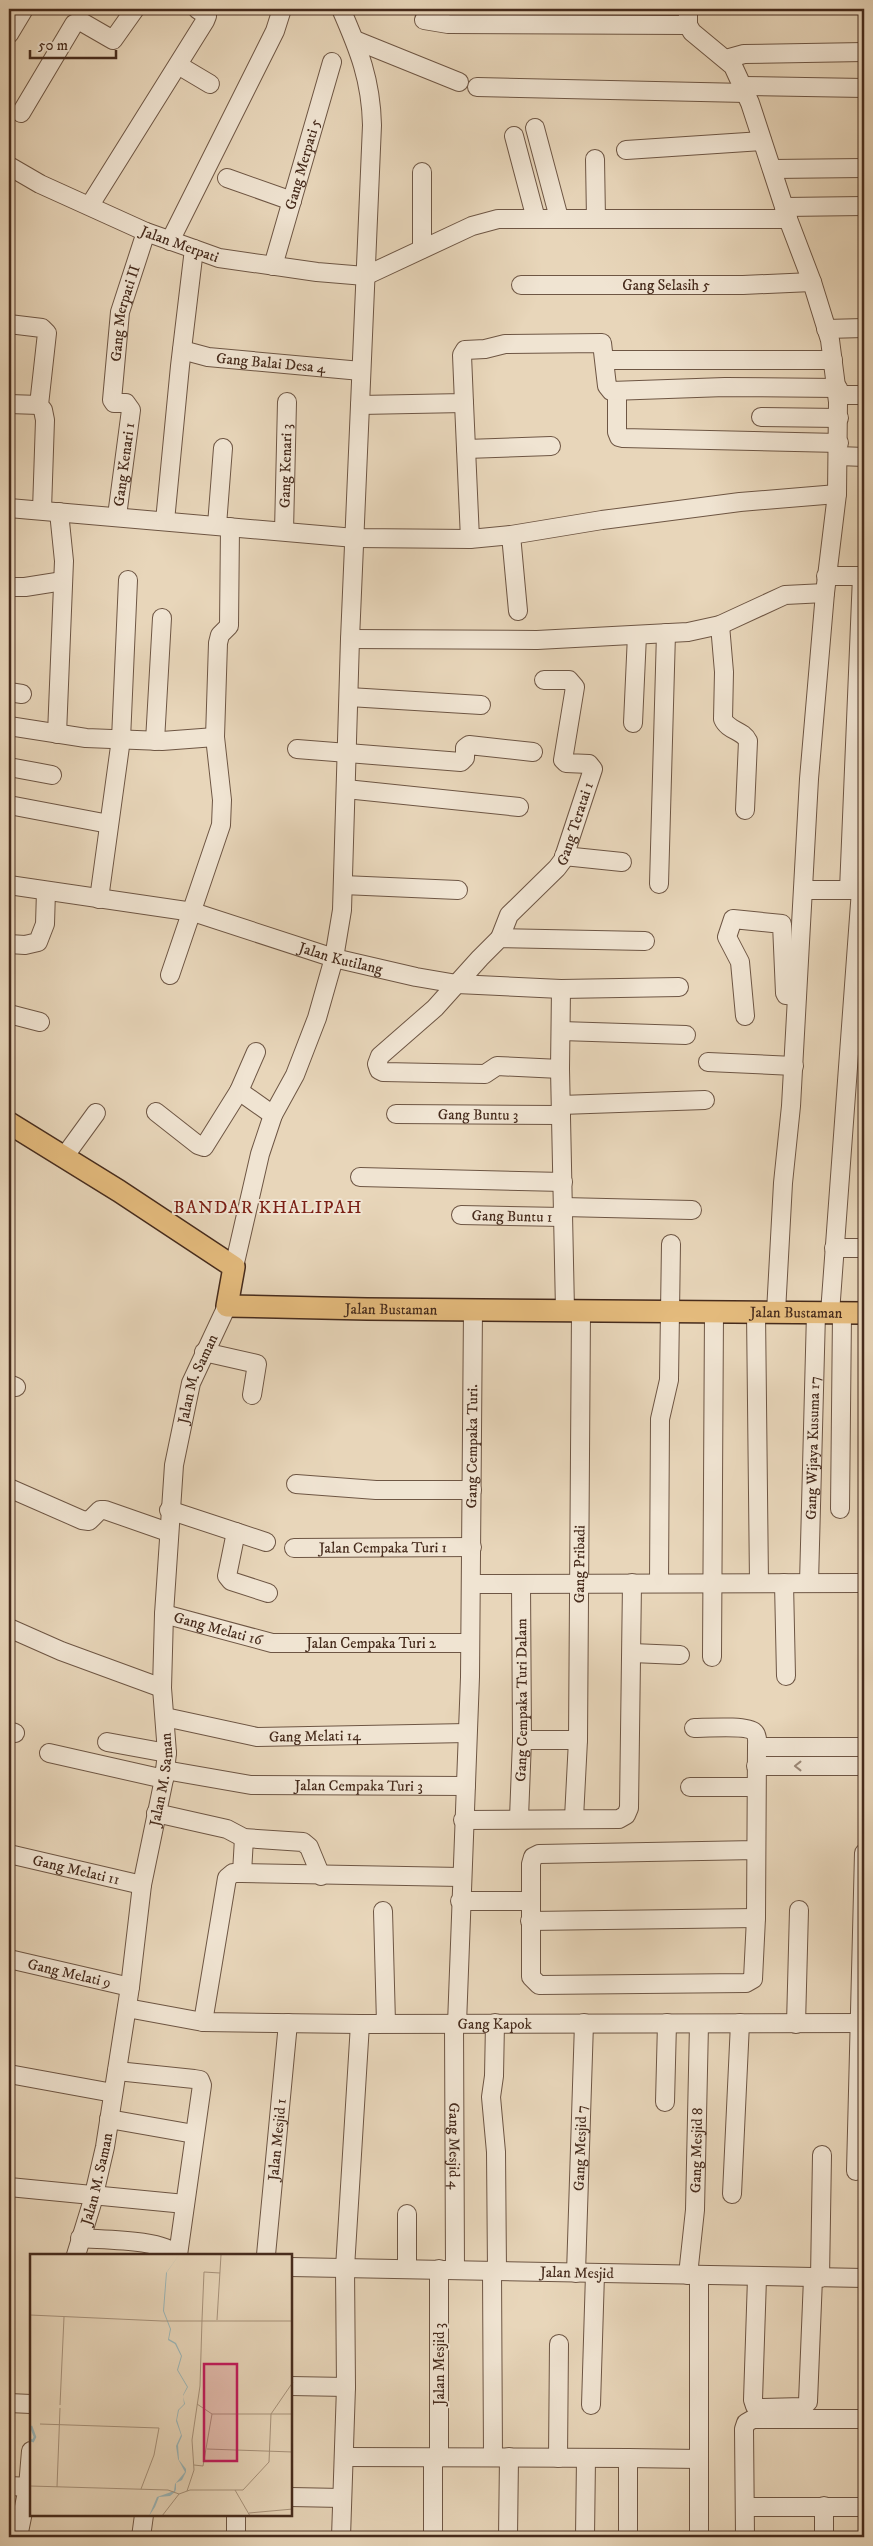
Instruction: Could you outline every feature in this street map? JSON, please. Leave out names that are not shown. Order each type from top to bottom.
[{"type":"main road","points":[[9,1123],[234,1267],[226,1306]]},
{"type":"main road","name":"Jalan Bustaman","points":[[226,1306],[864,1313]]},
{"type":"street","points":[[9,34],[24,9]]},
{"type":"street","points":[[21,113],[74,24],[80,21],[113,40],[135,9]]},
{"type":"street","points":[[90,206],[208,16],[197,9]]},
{"type":"street","points":[[170,241],[275,31],[282,9]]},
{"type":"street","points":[[234,1267],[260,1154],[273,1115],[285,1094],[317,1018],[334,958],[342,910],[350,639],[371,172],[371,96],[366,68],[341,9]]},
{"type":"street","points":[[424,20],[448,24],[688,17],[696,37],[733,66],[744,90],[812,282],[833,360],[838,391],[839,418],[837,494],[826,585],[803,890],[794,1066],[783,1183],[766,1312],[759,1583]]},
{"type":"street","points":[[354,40],[459,82]]},
{"type":"street","points":[[726,59],[744,54],[864,52]]},
{"type":"street","name":"Gang Merpati 5","points":[[273,266],[332,62]]},
{"type":"street","points":[[178,65],[210,84]]},
{"type":"street","points":[[477,87],[744,90],[864,88]]},
{"type":"street","points":[[535,128],[559,218]]},
{"type":"street","points":[[514,136],[536,219]]},
{"type":"street","points":[[626,150],[762,141]]},
{"type":"street","points":[[595,158],[596,219]]},
{"type":"street","points":[[772,169],[864,168]]},
{"type":"street","name":"Jalan Merpati","points":[[10,169],[146,232],[220,258],[365,276]]},
{"type":"street","points":[[422,172],[422,249]]},
{"type":"street","points":[[227,178],[292,201]]},
{"type":"street","points":[[365,276],[485,221],[786,213],[864,206]]},
{"type":"street","name":"Gang Merpati II","points":[[111,397],[120,312],[146,232]]},
{"type":"street","points":[[165,521],[194,249]]},
{"type":"street","name":"Gang Selasih 5","points":[[521,285],[743,285],[812,282]]},
{"type":"street","points":[[9,324],[46,330],[39,405],[43,410],[45,420],[50,511],[63,542],[57,734]]},
{"type":"street","points":[[826,329],[864,328]]},
{"type":"street","points":[[470,539],[462,355],[465,350],[485,349],[505,344],[598,342],[604,346],[607,386],[611,391],[725,387],[838,391],[864,395]]},
{"type":"street","name":"Gang Balai Desa 4","points":[[182,350],[208,357],[361,371]]},
{"type":"street","points":[[605,360],[833,360]]},
{"type":"street","points":[[618,391],[618,432],[619,436],[623,438],[839,450],[864,457]]},
{"type":"street","name":"Gang Kenari 1","points":[[111,397],[114,403],[128,404],[131,410],[117,516]]},
{"type":"street","name":"Gang Kenari 3","points":[[284,531],[287,402]]},
{"type":"street","points":[[360,405],[464,403]]},
{"type":"street","points":[[9,404],[39,405]]},
{"type":"street","points":[[761,416],[839,418]]},
{"type":"street","points":[[466,449],[551,446]]},
{"type":"street","points":[[170,975],[221,825],[222,813],[215,737],[218,638],[229,626],[223,526],[223,448]]},
{"type":"street","points":[[9,508],[355,538],[470,539],[793,496],[837,494]]},
{"type":"street","points":[[511,535],[518,611]]},
{"type":"street","points":[[350,639],[537,640],[688,632],[720,625],[785,596],[863,576],[858,890],[830,1313],[840,1509]]},
{"type":"street","points":[[99,899],[121,739],[128,580]]},
{"type":"street","points":[[9,587],[25,587],[63,581]]},
{"type":"street","points":[[154,740],[162,618]]},
{"type":"street","points":[[720,625],[724,672],[722,719],[725,724],[743,734],[748,741],[745,810]]},
{"type":"street","points":[[660,884],[666,633]]},
{"type":"street","points":[[633,723],[636,635]]},
{"type":"street","name":"Gang Teratai 1","points":[[500,938],[509,915],[557,868],[564,856],[593,769],[589,764],[566,763],[563,760],[575,687],[569,680],[544,680]]},
{"type":"street","points":[[349,697],[481,705]]},
{"type":"street","points":[[9,726],[86,738],[154,740],[215,737]]},
{"type":"street","points":[[297,748],[461,762],[465,758],[465,748],[469,744],[533,752]]},
{"type":"street","points":[[9,767],[52,775]]},
{"type":"street","points":[[346,789],[519,808]]},
{"type":"street","points":[[9,805],[109,824]]},
{"type":"street","points":[[564,856],[622,862]]},
{"type":"street","name":"Jalan Kutilang","points":[[9,885],[193,912],[334,958],[416,977],[457,984],[561,989],[679,987]]},
{"type":"street","points":[[343,885],[458,890]]},
{"type":"street","points":[[803,890],[858,890]]},
{"type":"street","points":[[9,944],[25,945],[38,942],[45,924],[46,891]]},
{"type":"street","points":[[745,1016],[740,962],[726,937],[733,919],[782,924],[785,993],[786,995],[797,996]]},
{"type":"street","points":[[560,1069],[498,1066],[485,1074],[379,1070],[377,1064],[380,1056],[435,1008],[500,938],[645,941]]},
{"type":"street","name":"Gang Pribadi","points":[[561,989],[560,1069],[563,1212],[573,1311],[580,1584],[578,1740],[574,1818]]},
{"type":"street","points":[[9,1014],[40,1022]]},
{"type":"street","points":[[561,1031],[686,1034]]},
{"type":"street","points":[[156,1112],[198,1145],[204,1147],[239,1091],[256,1052]]},
{"type":"street","points":[[708,1062],[794,1066]]},
{"type":"street","points":[[239,1091],[273,1115]]},
{"type":"street","name":"Gang Buntu 3","points":[[396,1114],[561,1110],[705,1100]]},
{"type":"street","points":[[64,1157],[96,1113]]},
{"type":"street","points":[[360,1177],[563,1182]]},
{"type":"street","name":"Gang Buntu 1","points":[[461,1215],[692,1210]]},
{"type":"street","points":[[658,1584],[660,1419],[669,1380],[671,1244]]},
{"type":"street","points":[[834,1248],[864,1248]]},
{"type":"street","name":"Jalan M. Saman","points":[[78,2246],[93,2195],[114,2093],[130,1987],[142,1885],[165,1767],[165,1717],[162,1688],[164,1614],[169,1510],[181,1427],[191,1383],[226,1306]]},
{"type":"street","name":"Gang Cempaka Turi.","points":[[463,1820],[466,1786],[472,1584],[473,1310]]},
{"type":"street","points":[[712,1656],[714,1312]]},
{"type":"street","name":"Gang Wijaya Kusuma 17","points":[[810,1583],[830,1313]]},
{"type":"street","points":[[204,1352],[257,1364],[252,1396]]},
{"type":"street","points":[[296,1484],[376,1490],[472,1490]]},
{"type":"street","points":[[9,1488],[82,1520],[89,1521],[100,1510],[105,1510],[168,1532]]},
{"type":"street","points":[[169,1510],[266,1542]]},
{"type":"street","points":[[236,1532],[227,1576],[231,1581],[268,1593]]},
{"type":"street","name":"Jalan Cempaka Turi 1","points":[[294,1548],[472,1547]]},
{"type":"street","points":[[784,1583],[786,1676]]},
{"type":"street","points":[[472,1584],[864,1583]]},
{"type":"street","name":"Gang Cempaka Turi Dalam","points":[[519,1818],[522,1740],[521,1584]]},
{"type":"street","points":[[463,1820],[619,1818],[628,1812],[632,1584]]},
{"type":"street","name":"Gang Melati 16","points":[[164,1614],[272,1643]]},
{"type":"street","points":[[9,1628],[60,1651],[162,1688]]},
{"type":"street","name":"Jalan Cempaka Turi 2","points":[[272,1643],[470,1643]]},
{"type":"street","points":[[632,1653],[680,1655]]},
{"type":"street","name":"Gang Melati 14","points":[[165,1717],[257,1737],[467,1733]]},
{"type":"street","points":[[694,1728],[750,1730],[756,1735],[757,1747],[755,1975],[746,1983],[540,1985],[531,1977],[530,1864],[533,1857],[539,1854],[756,1850]]},
{"type":"street","points":[[522,1740],[578,1740]]},
{"type":"street","points":[[107,1742],[165,1767]]},
{"type":"street","points":[[757,1747],[864,1747]]},
{"type":"street","points":[[819,1766],[820,1747]]},
{"type":"street","points":[[50,1753],[165,1767]]},
{"type":"street","points":[[756,1766],[864,1766]]},
{"type":"street","name":"Jalan Cempaka Turi 3","points":[[165,1767],[251,1785],[466,1786]]},
{"type":"street","points":[[690,1787],[756,1787]]},
{"type":"street","points":[[156,1813],[227,1829],[244,1838],[303,1842],[308,1847],[321,1876]]},
{"type":"street","name":"Gang Mesjid 4","points":[[447,2269],[463,1820]]},
{"type":"street","points":[[242,1873],[244,1838]]},
{"type":"street","points":[[856,2171],[864,1853]]},
{"type":"street","name":"Gang Melati 11","points":[[9,1854],[142,1885]]},
{"type":"street","points":[[203,2022],[227,1878],[233,1873],[461,1877]]},
{"type":"street","points":[[460,1901],[522,1901]]},
{"type":"street","points":[[383,1910],[386,2023]]},
{"type":"street","points":[[796,2024],[799,1910]]},
{"type":"street","points":[[530,1921],[756,1918]]},
{"type":"street","name":"Gang Melati 9","points":[[9,1959],[130,1987]]},
{"type":"street","name":"Gang Kapok","points":[[127,2008],[203,2022],[360,2024],[861,2023]]},
{"type":"street","name":"Jalan Mesjid 1","points":[[266,2254],[288,2023]]},
{"type":"street","points":[[495,2023],[494,2076],[491,2096],[496,2152],[494,2271],[501,2457],[508,2537]]},
{"type":"street","name":"Gang Mesjid 7","points":[[576,2273],[584,2023]]},
{"type":"street","points":[[665,2102],[668,2023]]},
{"type":"street","points":[[732,2194],[740,2023]]},
{"type":"street","points":[[341,2537],[346,2388],[345,2268],[360,2024]]},
{"type":"street","name":"Gang Mesjid 8","points":[[699,2024],[693,2276],[700,2537]]},
{"type":"street","points":[[117,2071],[194,2079],[200,2080],[202,2084],[178,2254]]},
{"type":"street","points":[[9,2074],[114,2093]]},
{"type":"street","points":[[109,2119],[194,2134]]},
{"type":"street","points":[[756,2278],[755,2406],[760,2408],[803,2407],[808,2402],[817,2278],[822,2156]]},
{"type":"street","points":[[9,2187],[185,2204]]},
{"type":"street","points":[[407,2214],[407,2269]]},
{"type":"street","points":[[78,2246],[165,2246],[177,2254]]},
{"type":"street","name":"Jalan Mesjid","points":[[292,2267],[447,2269],[756,2278],[864,2278]]},
{"type":"street","name":"Jalan Mesjid 3","points":[[432,2537],[447,2269]]},
{"type":"street","points":[[590,2405],[595,2274]]},
{"type":"street","points":[[558,2458],[559,2344]]},
{"type":"street","points":[[292,2386],[346,2388]]},
{"type":"street","points":[[9,2403],[30,2404]]},
{"type":"street","points":[[745,2537],[744,2430],[749,2420],[864,2419]]},
{"type":"street","points":[[344,2457],[699,2459]]},
{"type":"street","points":[[585,2537],[586,2458]]},
{"type":"street","points":[[628,2458],[628,2537]]},
{"type":"street","points":[[9,2486],[30,2487],[18,2537]]},
{"type":"street","points":[[292,2497],[342,2498]]},
{"type":"street","points":[[824,2506],[824,2537]]},
{"type":"street","points":[[745,2507],[864,2507]]},
{"type":"street","points":[[141,2537],[144,2516]]},
{"type":"street","points":[[236,2516],[236,2537]]},
{"type":"district","name":"BANDAR KHALIPAH","points":[[268,1208]]}]
